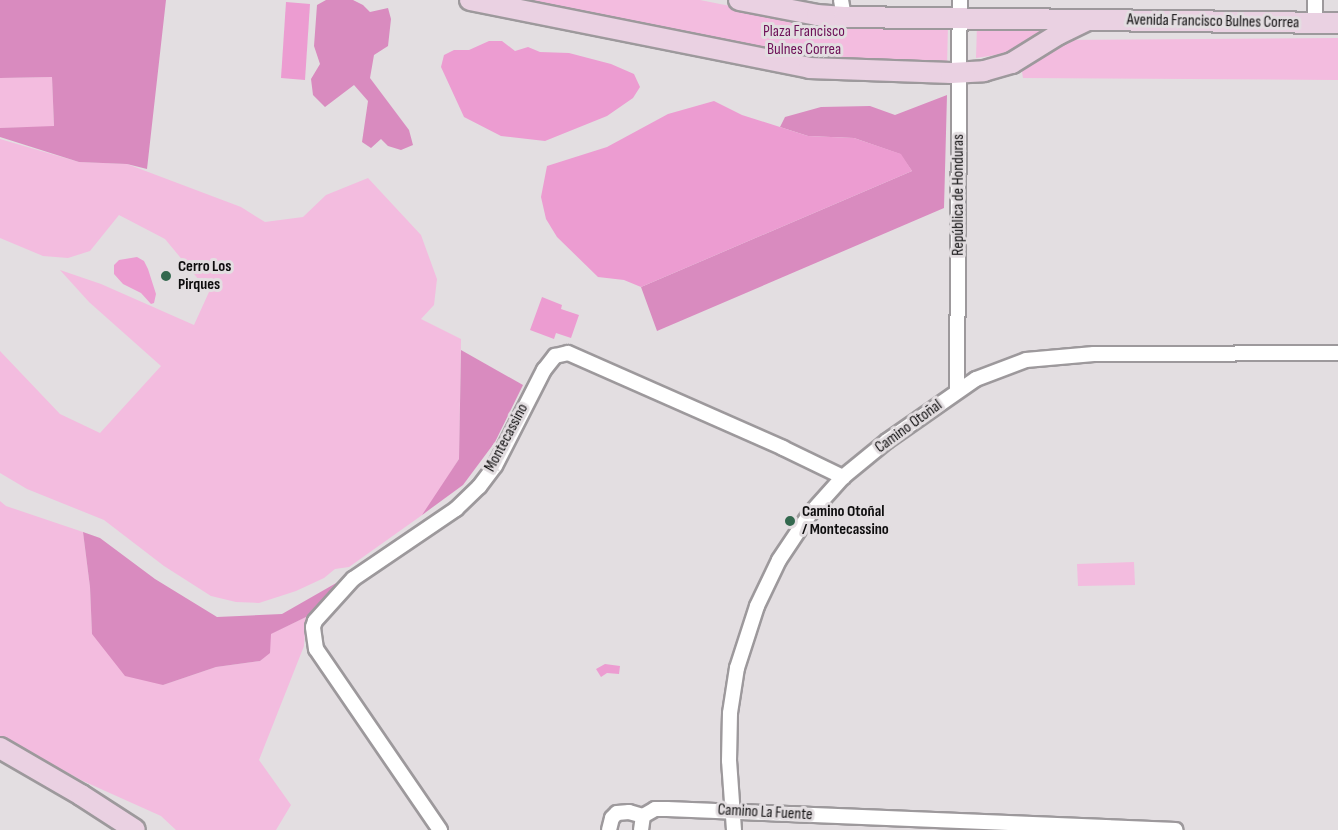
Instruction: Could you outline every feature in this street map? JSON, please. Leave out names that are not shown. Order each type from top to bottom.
[{"type":"street","name":"Avenida Francisco Bulnes Correa","points":[[470,0],[809,68],[960,73],[1012,63],[1059,34],[1088,20]]},
{"type":"street","name":"Avenida Francisco Bulnes Correa","points":[[739,0],[817,15],[843,8],[960,8],[1088,20],[1338,23]]},
{"type":"street","points":[[1315,0],[1315,23]]},
{"type":"street","name":"República de Honduras","points":[[957,391],[960,8]]},
{"type":"street","name":"Montecassino","points":[[440,830],[316,649],[313,627],[315,621],[353,579],[456,509],[478,487],[495,466],[544,370],[555,356],[568,353],[783,447],[843,477]]},
{"type":"street","name":"Camino Otoñal","points":[[734,830],[729,761],[730,713],[737,668],[750,625],[765,588],[786,548],[809,515],[843,477],[957,391],[985,374],[1010,364],[1058,355],[1338,353]]},
{"type":"street","points":[[0,748],[81,795],[135,830]]},
{"type":"street","name":"Camino La Fuente","points":[[609,830],[612,818],[617,813],[629,812],[642,823],[656,809],[667,809],[1176,830]]},
{"type":"green space","name":"Plaza Francisco Bulnes Correa","points":[[515,0],[700,0],[765,13],[948,25],[947,67],[803,63]]},
{"type":"green space","points":[[977,25],[1047,27],[1042,35],[1023,47],[976,58]]},
{"type":"green space","points":[[1338,38],[1338,80],[1023,78],[1021,66],[1059,40]]},
{"type":"green space","points":[[52,77],[54,127],[0,128],[0,78]]},
{"type":"green space","points":[[0,139],[79,162],[127,164],[241,207],[265,222],[303,217],[326,195],[368,178],[421,235],[437,279],[434,305],[421,319],[461,339],[459,459],[425,513],[349,567],[335,569],[324,578],[296,591],[259,603],[236,602],[211,596],[164,566],[104,520],[27,489],[0,473],[0,351],[60,414],[100,433],[161,366],[89,302],[60,270],[101,284],[194,325],[209,292],[165,239],[119,215],[90,251],[68,258],[43,256],[0,238]]},
{"type":"green space","points":[[0,501],[6,506],[83,532],[90,587],[92,634],[163,685],[216,667],[260,661],[270,652],[270,634],[306,617],[304,646],[259,760],[291,805],[276,830],[176,830],[161,816],[83,781],[0,736]]},
{"type":"green space","points":[[1134,562],[1135,585],[1078,586],[1077,564]]},
{"type":"shaded area","points":[[0,0],[166,0],[147,169],[127,164],[79,162],[0,137],[0,128],[54,126],[52,77],[0,78]]},
{"type":"shaded area","points":[[326,0],[353,0],[370,12],[388,8],[391,19],[388,46],[374,55],[370,78],[409,130],[413,145],[401,150],[388,146],[381,139],[371,148],[362,142],[368,101],[354,85],[325,107],[313,95],[311,79],[320,64],[314,46],[317,5]]},
{"type":"shaded area","points":[[286,2],[310,4],[305,80],[281,78]]},
{"type":"shaded area","points":[[489,41],[502,41],[515,51],[528,47],[540,52],[569,53],[611,64],[634,74],[640,87],[633,98],[607,116],[545,141],[501,136],[464,117],[441,67],[444,55],[454,50],[469,50]]},
{"type":"shaded area","points":[[947,95],[944,208],[657,331],[641,287],[912,171],[900,154],[854,138],[808,136],[780,127],[785,117],[821,107],[870,106],[895,115]]},
{"type":"shaded area","points":[[714,101],[742,115],[808,136],[854,138],[901,154],[912,171],[641,287],[624,280],[598,277],[557,237],[546,219],[541,197],[547,166],[607,147],[668,114]]},
{"type":"shaded area","points":[[137,257],[144,261],[156,294],[154,303],[151,304],[141,293],[123,284],[114,274],[114,265],[119,260]]},
{"type":"shaded area","points":[[542,297],[562,305],[561,309],[579,315],[571,338],[556,333],[554,339],[530,330]]},
{"type":"shaded area","points":[[461,350],[523,385],[495,442],[463,485],[422,515],[459,459]]},
{"type":"shaded area","points":[[83,532],[100,538],[155,579],[217,617],[282,614],[338,582],[306,617],[271,634],[270,653],[260,661],[216,667],[163,685],[125,676],[92,634],[90,587]]},
{"type":"shaded area","points":[[605,664],[620,666],[619,674],[607,673],[601,677],[596,669]]},
{"type":"place","name":"Cerro Los Pirques","points":[[166,276]]},
{"type":"place","name":"Camino Otoñal / Montecassino","points":[[790,521]]}]
